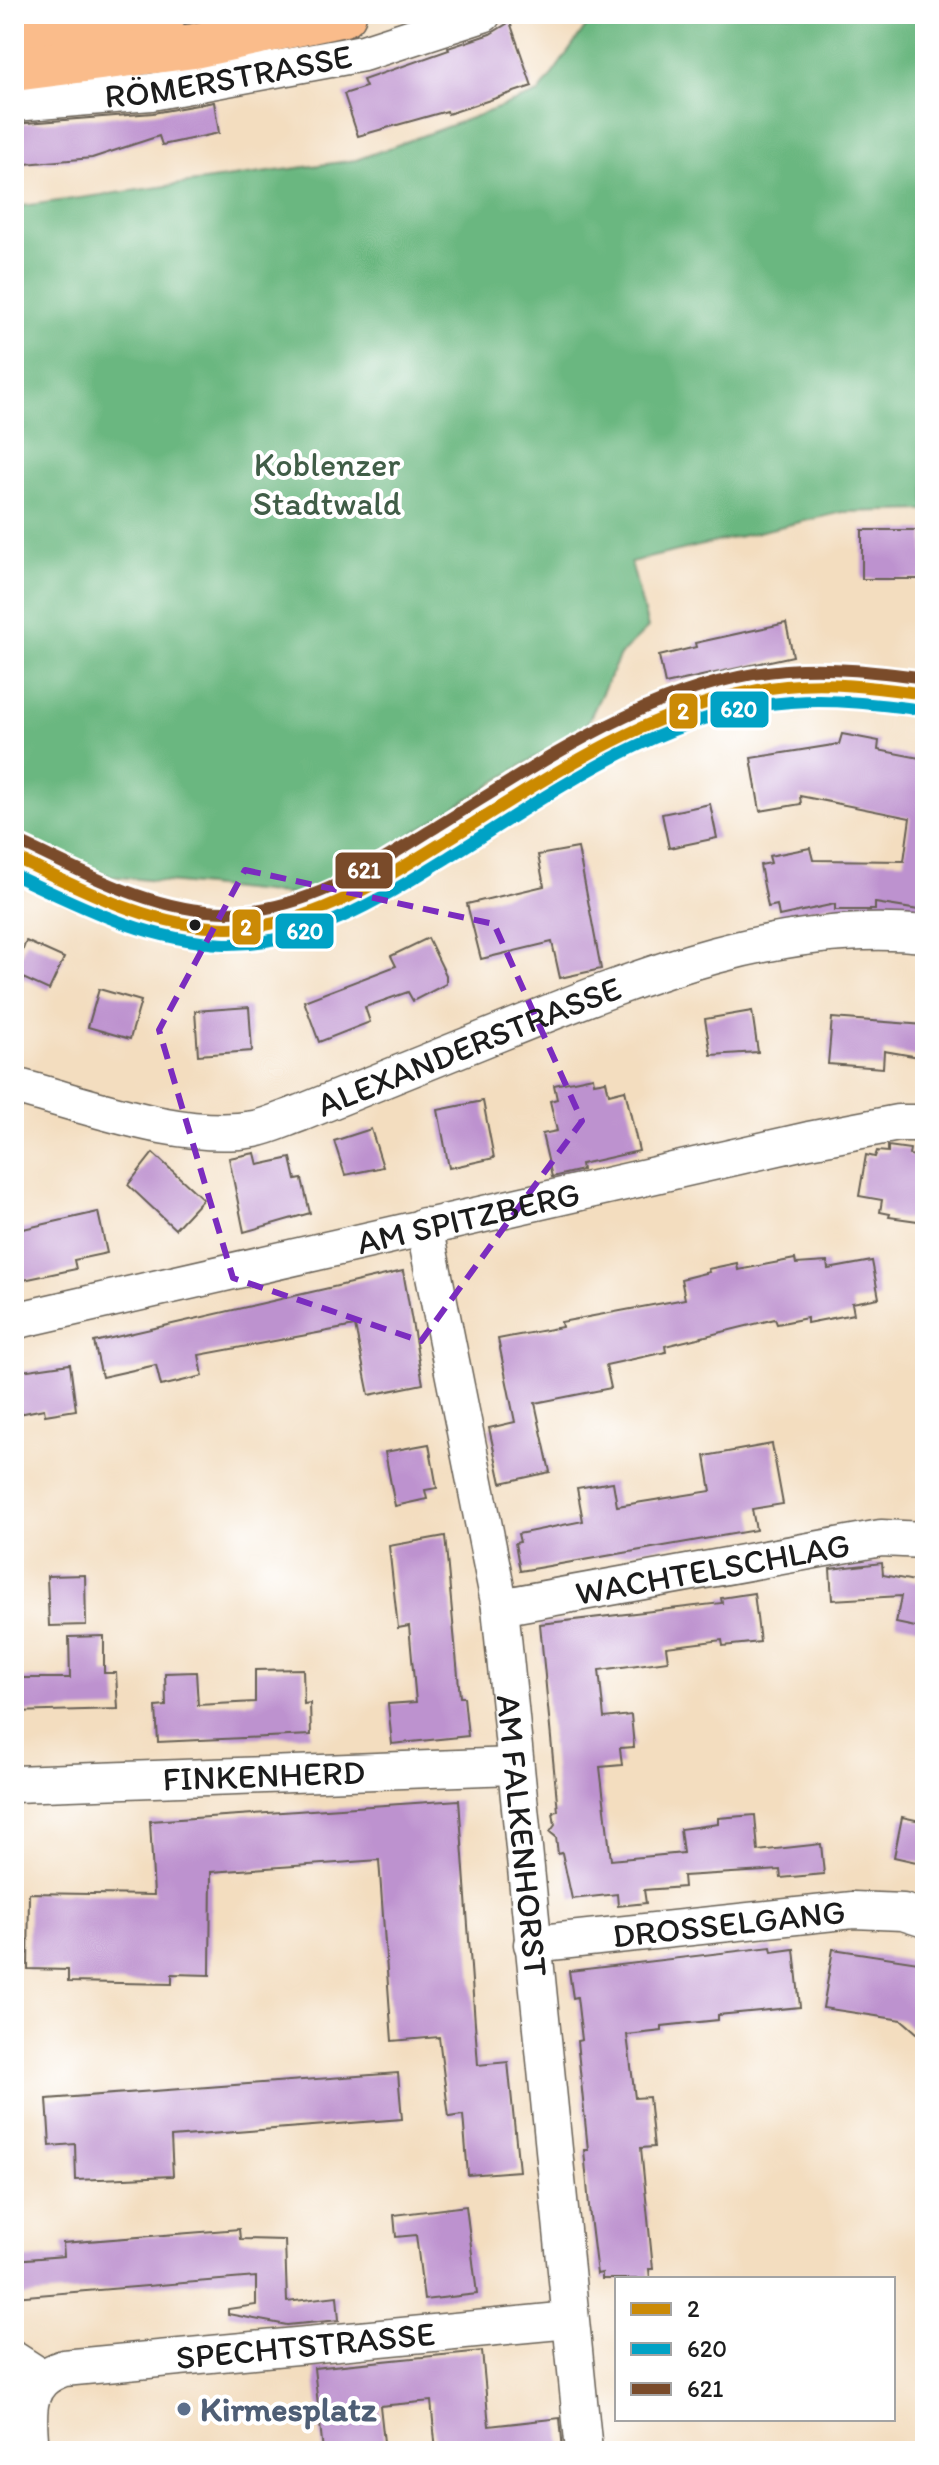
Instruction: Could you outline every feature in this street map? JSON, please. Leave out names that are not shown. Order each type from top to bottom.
[{"type":"highway","points":[[14,33],[164,14]]},
{"type":"highway","points":[[14,69],[194,46],[344,14]]},
{"type":"street","name":"RÖMERSTRASSE","points":[[14,103],[151,92],[363,53],[483,14]]},
{"type":"street","points":[[14,857],[130,909],[195,926],[261,926],[313,914],[388,877],[603,745],[668,714],[753,688],[806,684],[884,685],[925,694]]},
{"type":"street","name":"ALEXANDERSTRASSE","points":[[14,1086],[170,1126],[211,1132],[255,1129],[633,979],[766,943],[874,928],[925,934]]},
{"type":"street","name":"AM SPITZBERG","points":[[14,1321],[809,1140],[898,1123],[925,1123]]},
{"type":"street","name":"AM FALKENHORST","points":[[424,1226],[500,1607],[584,2451]]},
{"type":"street","name":"WACHTELSCHLAG","points":[[500,1607],[881,1538],[925,1540]]},
{"type":"street","name":"FINKENHERD","points":[[14,1784],[514,1766]]},
{"type":"street","name":"DROSSELGANG","points":[[532,1944],[853,1910],[903,1912],[925,1919]]},
{"type":"street","name":"SPECHTSTRASSE","points":[[31,2451],[28,2369],[78,2367],[570,2320]]},
{"type":"highlighted area","points":[[245,870],[494,924],[582,1121],[421,1341],[233,1278],[159,1030]]},
{"type":"green space","name":"Koblenzer Stadtwald","points":[[595,14],[925,14],[925,510],[843,512],[631,562],[648,628],[620,655],[586,726],[392,846],[303,896],[109,876],[14,833],[14,207],[356,160],[539,93]]},
{"type":"building","points":[[510,22],[532,86],[448,114],[447,111],[358,136],[344,94],[366,87],[363,80],[490,34]]},
{"type":"building","points":[[214,102],[219,133],[162,145],[159,136],[92,158],[14,165],[14,124],[153,113]]},
{"type":"building","points":[[862,530],[924,530],[924,579],[862,579]]},
{"type":"building","points":[[786,623],[793,656],[665,684],[659,656],[696,647],[695,643]]},
{"type":"building","points":[[842,734],[879,741],[878,750],[925,759],[925,911],[875,903],[875,910],[835,910],[835,904],[779,916],[777,905],[768,907],[760,865],[771,863],[769,856],[810,848],[813,860],[904,861],[910,818],[800,796],[801,804],[760,811],[751,758],[839,744]]},
{"type":"building","points":[[710,804],[717,838],[669,848],[662,814]]},
{"type":"building","points":[[578,848],[601,969],[560,978],[552,942],[481,959],[467,904],[544,886],[538,855]]},
{"type":"building","points":[[428,938],[446,975],[446,984],[413,1001],[408,992],[365,1007],[370,1022],[319,1042],[304,1001],[396,966],[391,956]]},
{"type":"building","points":[[26,941],[64,958],[49,990],[14,974]]},
{"type":"building","points":[[99,989],[141,1001],[130,1039],[88,1027]]},
{"type":"building","points":[[249,1007],[252,1051],[198,1055],[195,1011]]},
{"type":"building","points":[[752,1011],[758,1052],[711,1055],[705,1019]]},
{"type":"building","points":[[832,1018],[925,1025],[925,1058],[884,1051],[883,1068],[828,1064]]},
{"type":"building","points":[[593,1077],[594,1083],[606,1081],[609,1094],[625,1090],[639,1151],[581,1164],[582,1170],[552,1177],[542,1134],[557,1131],[550,1101],[557,1099],[554,1085]]},
{"type":"building","points":[[483,1101],[494,1158],[449,1168],[438,1110]]},
{"type":"building","points":[[371,1129],[383,1167],[345,1175],[334,1141]]},
{"type":"building","points":[[888,1146],[910,1149],[909,1155],[922,1157],[917,1195],[925,1196],[925,1222],[889,1217],[890,1214],[880,1212],[882,1200],[859,1196],[866,1155],[875,1157],[877,1151],[888,1152]]},
{"type":"building","points":[[153,1153],[203,1199],[175,1229],[128,1185]]},
{"type":"building","points":[[255,1153],[258,1165],[291,1158],[296,1180],[302,1179],[310,1213],[244,1232],[229,1158]]},
{"type":"building","points":[[98,1212],[107,1253],[74,1260],[76,1269],[14,1282],[14,1231]]},
{"type":"building","points":[[795,1259],[796,1264],[827,1262],[828,1269],[872,1261],[879,1298],[852,1303],[854,1314],[807,1323],[807,1318],[777,1324],[775,1319],[665,1346],[666,1352],[606,1365],[611,1388],[535,1403],[550,1472],[501,1483],[489,1428],[515,1422],[498,1339],[562,1327],[561,1322],[685,1299],[681,1279],[709,1272],[708,1269],[737,1263],[738,1270]]},
{"type":"building","points":[[403,1271],[423,1384],[369,1395],[355,1326],[199,1355],[203,1376],[161,1386],[156,1365],[102,1377],[94,1342]]},
{"type":"building","points":[[70,1364],[76,1410],[45,1415],[44,1409],[14,1415],[14,1372]]},
{"type":"building","points":[[429,1444],[437,1488],[425,1490],[427,1499],[395,1506],[385,1452]]},
{"type":"building","points":[[772,1444],[783,1504],[752,1509],[756,1530],[520,1571],[515,1543],[520,1542],[518,1534],[583,1521],[577,1488],[613,1482],[617,1506],[711,1491],[705,1456]]},
{"type":"building","points":[[445,1536],[460,1697],[464,1697],[468,1736],[392,1744],[388,1704],[416,1702],[409,1626],[398,1628],[389,1546]]},
{"type":"building","points":[[882,1563],[883,1575],[925,1583],[925,1629],[896,1623],[901,1596],[832,1600],[830,1569]]},
{"type":"building","points":[[85,1575],[86,1625],[49,1626],[47,1576]]},
{"type":"building","points":[[754,1593],[760,1642],[723,1646],[722,1640],[666,1647],[668,1661],[599,1670],[604,1718],[631,1715],[634,1747],[620,1748],[622,1765],[600,1767],[611,1860],[683,1853],[680,1829],[718,1824],[718,1818],[755,1815],[758,1851],[821,1844],[824,1874],[781,1878],[780,1870],[683,1876],[684,1887],[644,1890],[646,1903],[618,1906],[617,1894],[572,1899],[562,1853],[558,1854],[556,1837],[550,1832],[555,1825],[553,1812],[558,1811],[540,1624],[722,1603],[721,1598]]},
{"type":"building","points":[[104,1636],[104,1673],[116,1673],[118,1709],[14,1712],[14,1678],[70,1678],[69,1637]]},
{"type":"building","points":[[303,1669],[304,1704],[310,1703],[311,1735],[158,1742],[156,1707],[166,1706],[165,1673],[196,1672],[198,1705],[255,1702],[255,1670]]},
{"type":"building","points":[[459,1800],[478,2065],[508,2062],[519,2171],[468,2175],[463,2115],[449,2117],[439,2037],[392,2041],[379,1860],[211,1872],[210,1975],[172,1974],[172,1984],[68,1982],[68,1970],[28,1969],[29,1893],[154,1895],[150,1821]]},
{"type":"building","points":[[902,1817],[925,1822],[925,1864],[894,1857]]},
{"type":"building","points":[[771,1947],[772,1952],[794,1949],[800,2007],[718,2015],[718,2020],[662,2026],[662,2031],[627,2035],[635,2098],[649,2097],[654,2147],[641,2148],[653,2269],[649,2269],[650,2277],[602,2279],[602,2273],[597,2274],[577,2041],[582,2040],[577,1997],[573,1998],[569,1971]]},
{"type":"building","points":[[833,1949],[925,1963],[925,2040],[902,2020],[823,2008]]},
{"type":"building","points":[[398,2073],[402,2119],[171,2137],[173,2176],[76,2180],[75,2144],[50,2146],[47,2099]]},
{"type":"building","points":[[466,2206],[477,2294],[424,2300],[416,2235],[396,2237],[394,2215]]},
{"type":"building","points":[[239,2229],[240,2239],[285,2240],[287,2302],[337,2296],[339,2320],[287,2325],[228,2314],[228,2309],[256,2305],[256,2277],[14,2297],[14,2260],[64,2256],[63,2243]]},
{"type":"building","points":[[482,2351],[489,2426],[560,2418],[563,2451],[436,2451],[431,2401],[380,2406],[385,2451],[323,2451],[314,2368]]},
{"type":"transit line","name":"621","points":[[21,843],[145,898],[198,910],[255,910],[312,895],[366,870],[563,749],[649,706],[693,689],[739,677],[804,669],[856,670],[925,678]]},
{"type":"transit line","name":"2","points":[[14,857],[116,904],[169,921],[225,928],[285,921],[342,900],[369,886],[567,766],[651,723],[695,706],[740,694],[821,684],[925,694]]},
{"type":"transit line","name":"620","points":[[14,875],[90,910],[142,929],[197,941],[255,943],[313,928],[369,904],[610,759],[698,721],[744,708],[808,701],[923,710]]},
{"type":"place","name":"Kirmesplatz","points":[[184,2409]]}]
